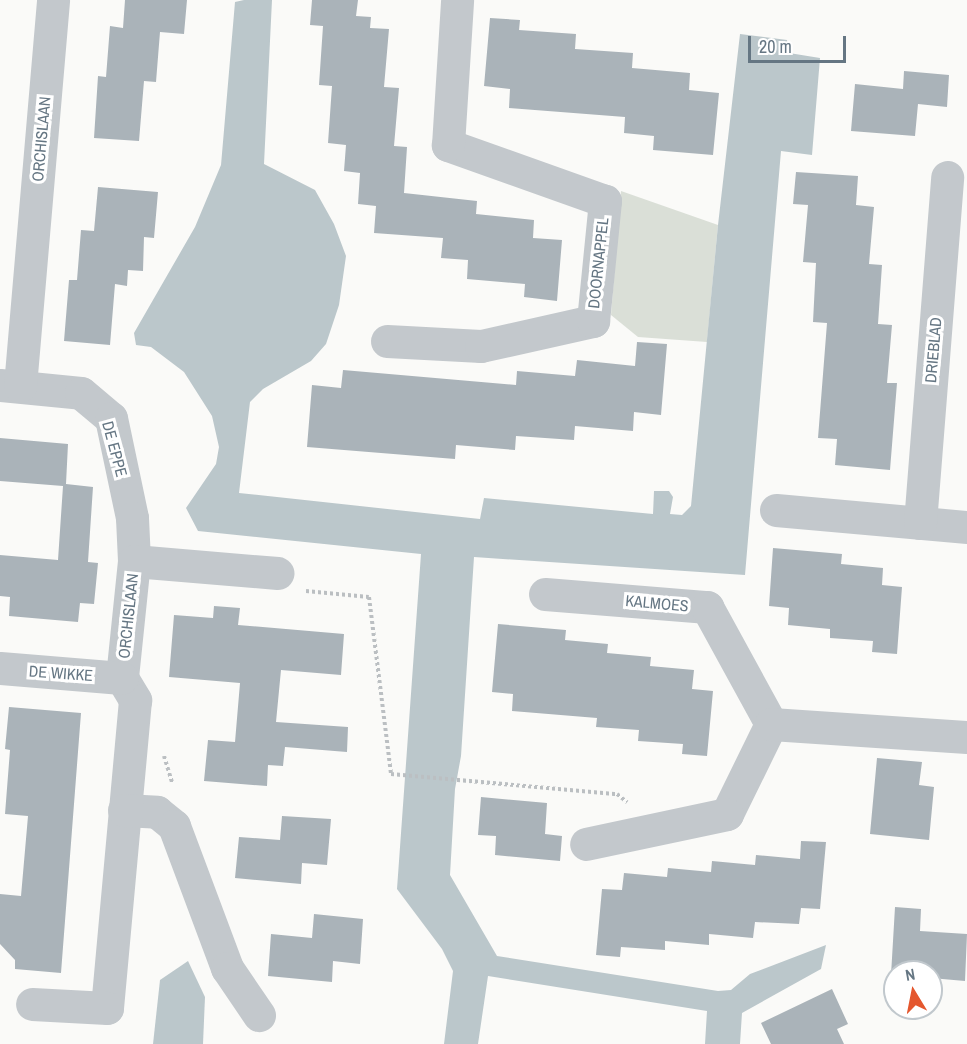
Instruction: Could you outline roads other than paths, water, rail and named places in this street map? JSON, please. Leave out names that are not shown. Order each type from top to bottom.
[{"type":"street","name":"ORCHISLAAN","points":[[10,386],[53,0]]},
{"type":"street","name":"DOORNAPPEL","points":[[387,341],[481,346],[592,321],[605,201],[448,145],[457,0]]},
{"type":"street","name":"DRIEBLAD","points":[[920,523],[947,177]]},
{"type":"street","name":"DE EPPE","points":[[10,386],[81,393],[111,418],[132,518],[134,561]]},
{"type":"street","points":[[776,510],[967,527]]},
{"type":"street","name":"ORCHISLAAN","points":[[32,1004],[107,1008],[135,700],[122,678],[134,561],[278,573]]},
{"type":"street","name":"KALMOES","points":[[545,594],[707,607],[771,724]]},
{"type":"street","name":"DE WIKKE","points":[[0,668],[122,678]]},
{"type":"street","points":[[586,844],[727,814],[771,724],[967,737]]},
{"type":"street","points":[[124,810],[157,812],[174,826],[227,968],[259,1015]]}]
